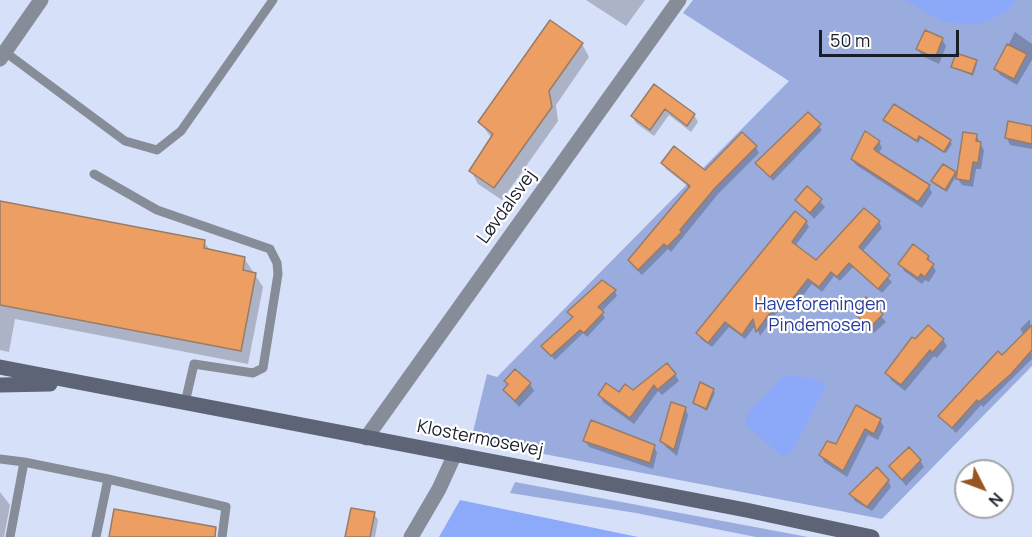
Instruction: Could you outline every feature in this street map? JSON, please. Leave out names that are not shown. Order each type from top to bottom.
[{"type":"main road","name":"Klostermosevej","points":[[0,367],[456,454],[872,537]]},
{"type":"main road","name":"Klostermosevej","points":[[0,385],[80,383]]},
{"type":"street","points":[[2,56],[40,0]]},
{"type":"street","name":"Løvdalsvej","points":[[366,438],[679,0]]},
{"type":"street","points":[[411,537],[440,489],[456,454]]},
{"type":"lane","points":[[2,56],[125,141],[157,150],[181,131],[273,0]]},
{"type":"lane","points":[[94,174],[157,210],[270,249],[277,263],[278,274],[263,368],[253,373],[194,364],[185,403]]},
{"type":"lane","points":[[0,459],[108,479],[226,507],[222,537]]},
{"type":"lane","points":[[10,537],[24,462]]},
{"type":"lane","points":[[96,537],[108,479]]},
{"type":"green space","name":"Haveforeningen Pindemosen","points":[[693,0],[1032,0],[1032,366],[882,519],[471,440],[487,374],[497,377],[789,81],[683,13]]},
{"type":"green space","points":[[515,482],[808,537],[756,537],[636,513],[510,493]]},
{"type":"shaded area","points":[[905,0],[1016,0],[1009,10],[981,24],[943,22]]},
{"type":"shaded area","points":[[784,375],[811,378],[826,385],[792,452],[783,457],[745,424],[749,412]]},
{"type":"shaded area","points":[[460,500],[638,537],[439,537]]},
{"type":"building","points":[[550,20],[583,43],[549,91],[552,107],[494,188],[469,171],[493,134],[478,122]]},
{"type":"building","points":[[925,30],[943,38],[935,58],[916,49]]},
{"type":"building","points":[[1007,44],[1027,54],[1014,79],[994,69]]},
{"type":"building","points":[[956,53],[977,60],[972,74],[951,67]]},
{"type":"building","points":[[654,84],[695,114],[687,126],[665,109],[650,130],[631,116]]},
{"type":"building","points":[[894,104],[951,140],[944,152],[919,136],[917,141],[883,120]]},
{"type":"building","points":[[808,112],[821,124],[770,177],[755,163]]},
{"type":"building","points":[[1008,121],[1032,126],[1032,144],[1005,138]]},
{"type":"building","points":[[865,131],[880,141],[874,149],[876,151],[930,185],[918,202],[851,159]]},
{"type":"building","points":[[742,132],[757,146],[715,188],[680,230],[682,232],[667,247],[664,244],[638,270],[628,260],[690,186],[661,163],[674,146],[705,170]]},
{"type":"building","points":[[963,132],[977,134],[976,141],[981,142],[978,163],[973,162],[970,181],[956,179]]},
{"type":"building","points":[[943,164],[956,172],[945,190],[931,181]]},
{"type":"building","points":[[807,186],[822,199],[810,213],[795,200]]},
{"type":"building","points":[[0,201],[205,240],[204,248],[245,257],[243,270],[256,273],[241,351],[0,305]]},
{"type":"building","points":[[864,208],[880,221],[859,247],[890,275],[878,289],[849,263],[837,277],[831,272],[819,287],[808,279],[786,307],[779,301],[756,332],[753,319],[742,335],[725,322],[708,343],[696,333],[795,211],[807,221],[792,242],[816,260]]},
{"type":"building","points":[[913,244],[929,256],[927,259],[934,264],[925,277],[921,274],[918,278],[898,264]]},
{"type":"building","points":[[602,280],[616,290],[598,307],[604,312],[584,333],[580,330],[551,356],[541,346],[573,317],[567,312]]},
{"type":"building","points":[[866,297],[883,314],[870,328],[852,311]]},
{"type":"building","points":[[928,325],[944,339],[932,353],[930,350],[901,385],[885,373],[912,337],[915,339]]},
{"type":"building","points":[[1032,325],[1032,350],[1011,374],[979,402],[977,400],[952,428],[938,416],[998,351],[1002,355]]},
{"type":"building","points":[[667,363],[676,374],[657,390],[654,385],[630,418],[598,395],[606,383],[619,392],[625,384],[633,390]]},
{"type":"building","points":[[515,369],[531,383],[515,401],[503,390],[508,384],[504,381]]},
{"type":"building","points":[[700,382],[714,389],[706,409],[693,403]]},
{"type":"building","points":[[671,402],[686,407],[674,450],[660,441]]},
{"type":"building","points":[[856,405],[881,419],[874,434],[865,429],[843,471],[819,455],[827,441],[836,444]]},
{"type":"building","points":[[591,420],[655,445],[650,463],[583,441]]},
{"type":"building","points":[[909,447],[921,460],[902,480],[889,466]]},
{"type":"building","points":[[877,467],[889,480],[867,507],[849,494]]},
{"type":"building","points":[[351,508],[375,512],[370,537],[345,537]]},
{"type":"building","points":[[114,509],[216,527],[215,537],[109,537]]}]
